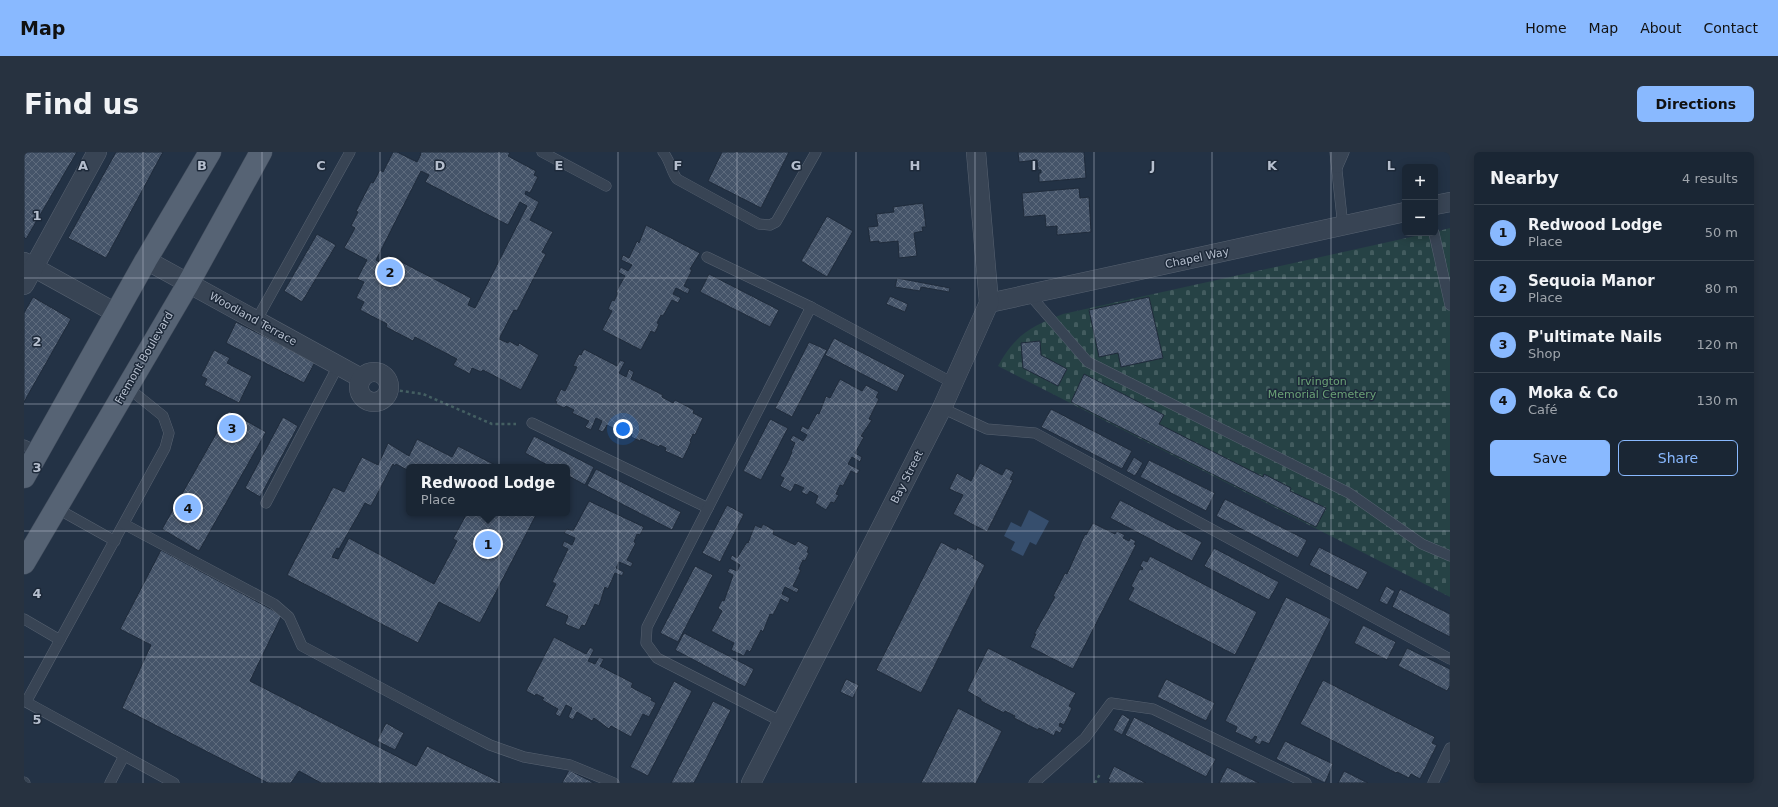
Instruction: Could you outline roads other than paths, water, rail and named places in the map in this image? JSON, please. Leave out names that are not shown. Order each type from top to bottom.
[{"type":"main road","points":[[24,477],[31,449],[116,313],[210,152]]},
{"type":"main road","name":"Fremont Boulevard","points":[[24,563],[188,284],[261,152]]},
{"type":"street","points":[[24,285],[29,265],[97,152]]},
{"type":"street","name":"Bay Street","points":[[751,783],[942,408],[989,303],[976,152]]},
{"type":"street","points":[[1438,204],[1450,202]]},
{"type":"street","name":"Chapel Way","points":[[989,303],[1343,227],[1402,213]]},
{"type":"street","name":"Woodland Terrace","points":[[146,260],[361,378],[359,384],[361,395],[371,401],[382,399],[388,389]]},
{"type":"street","points":[[29,265],[116,313]]},
{"type":"lane","points":[[256,321],[350,152]]},
{"type":"lane","points":[[542,152],[606,186]]},
{"type":"lane","points":[[663,152],[667,157],[677,179],[760,224],[770,225],[776,222],[816,152]]},
{"type":"lane","points":[[1334,152],[1343,227]]},
{"type":"lane","points":[[1337,170],[1344,152]]},
{"type":"lane","points":[[1435,236],[1450,305]]},
{"type":"lane","points":[[707,257],[811,307],[953,384]]},
{"type":"lane","points":[[1029,294],[1088,362],[1349,493],[1422,544],[1450,556]]},
{"type":"lane","points":[[782,722],[657,658],[646,643],[647,627],[811,307]]},
{"type":"lane","points":[[266,503],[338,366]]},
{"type":"lane","points":[[127,387],[164,416],[169,433],[165,448],[26,702],[174,783]]},
{"type":"lane","points":[[942,408],[987,429],[1035,433],[1450,659]]},
{"type":"lane","points":[[532,423],[708,508]]},
{"type":"lane","points":[[56,508],[115,541]]},
{"type":"lane","points":[[124,524],[274,604],[289,617],[302,646],[451,725],[490,745],[524,757],[570,765],[614,783]]},
{"type":"lane","points":[[24,619],[60,640]]},
{"type":"lane","points":[[1034,783],[1084,738],[1111,703],[1153,709],[1306,783]]},
{"type":"lane","points":[[1433,783],[1450,748]]},
{"type":"lane","points":[[110,783],[124,756]]},
{"type":"water","points":[[1029,510],[1049,521],[1036,545],[1030,542],[1023,556],[1011,550],[1015,542],[1004,536],[1011,522],[1021,527]]},
{"type":"place","name":"Sequoia Manor","points":[[390,272]]},
{"type":"place","name":"P'ultimate Nails","points":[[232,428]]},
{"type":"place","name":"Moka & Co","points":[[188,508]]},
{"type":"place","name":"Redwood Lodge","points":[[488,544]]},
{"type":"park label","name":"Irvington Memorial Cemetery","points":[[1322,387]]}]
